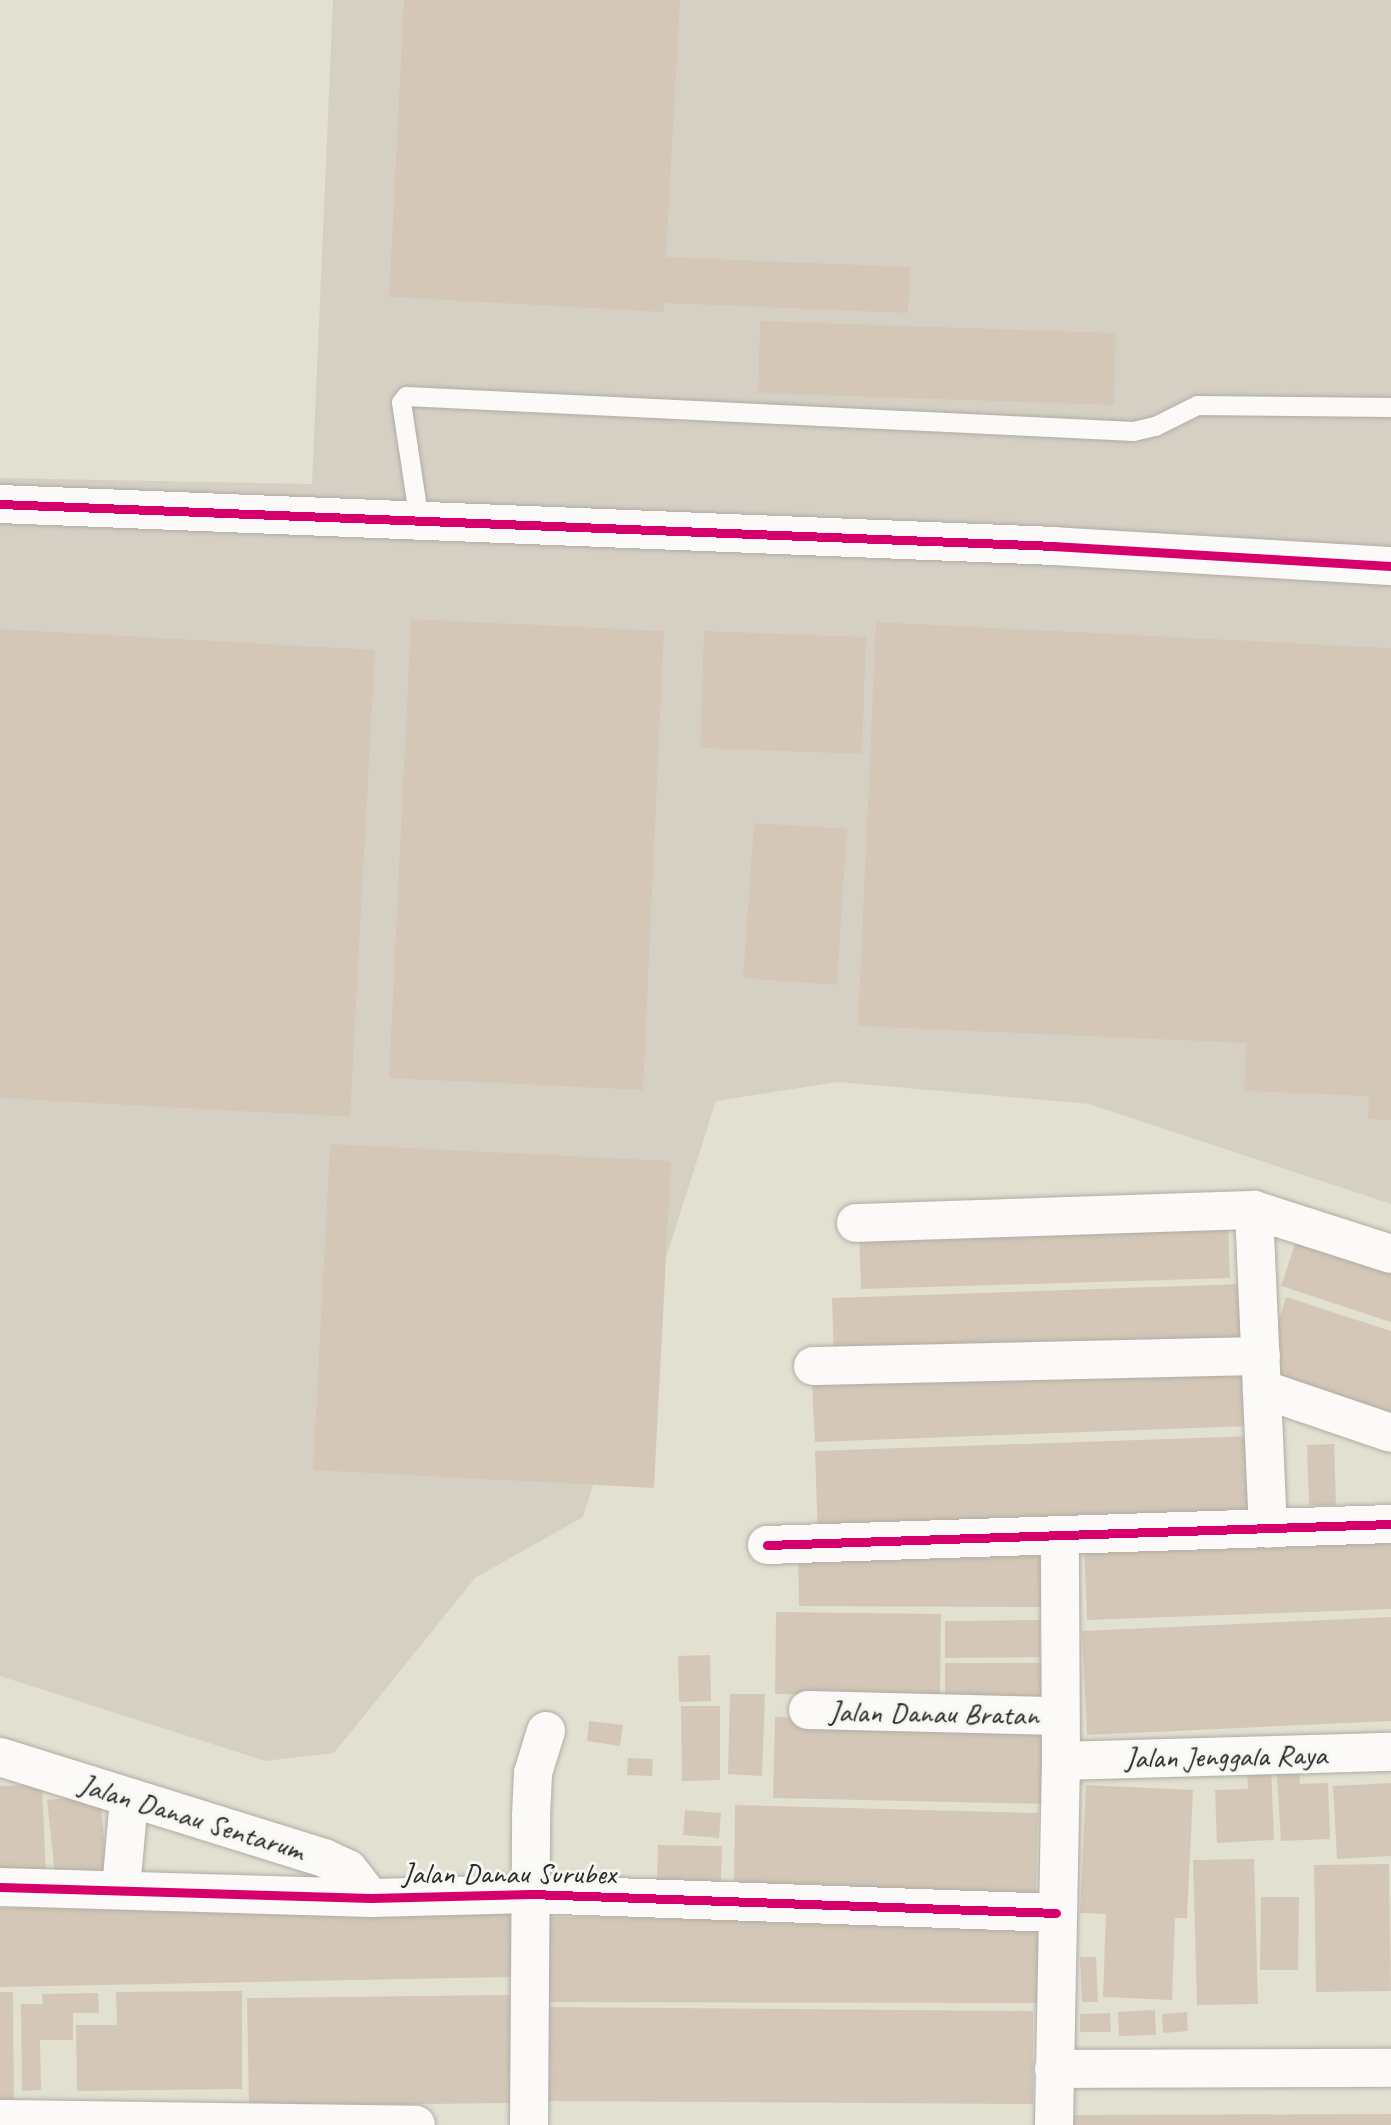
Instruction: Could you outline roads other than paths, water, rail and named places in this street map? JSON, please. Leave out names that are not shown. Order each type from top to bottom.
[{"type":"street","points":[[0,504],[1039,546],[1391,566]]},
{"type":"street","points":[[856,1223],[1254,1210],[1391,1254]]},
{"type":"street","points":[[1254,1210],[1268,1528]]},
{"type":"street","points":[[813,1366],[1261,1373],[1391,1433]]},
{"type":"street","points":[[767,1545],[1391,1524]]},
{"type":"street","points":[[1054,2125],[1056,1913],[1062,1761],[1060,1536]]},
{"type":"street","name":"Jalan Danau Bratan","points":[[808,1710],[1060,1716]]},
{"type":"street","points":[[529,2125],[533,1773],[546,1731]]},
{"type":"street","name":"Jalan Jenggala Raya","points":[[1062,1761],[1391,1752]]},
{"type":"street","name":"Jalan Danau Sentarum","points":[[0,1757],[129,1800],[324,1858],[348,1869],[371,1898]]},
{"type":"street","points":[[121,1889],[129,1800]]},
{"type":"street","name":"Jalan Danau Surubex","points":[[0,1887],[371,1898],[531,1894],[1056,1913]]},
{"type":"street","points":[[1054,2069],[1391,2068]]},
{"type":"street","points":[[0,2119],[416,2125]]},
{"type":"lane","points":[[419,521],[401,402],[406,396],[1133,431],[1155,426],[1197,405],[1391,407]]}]
